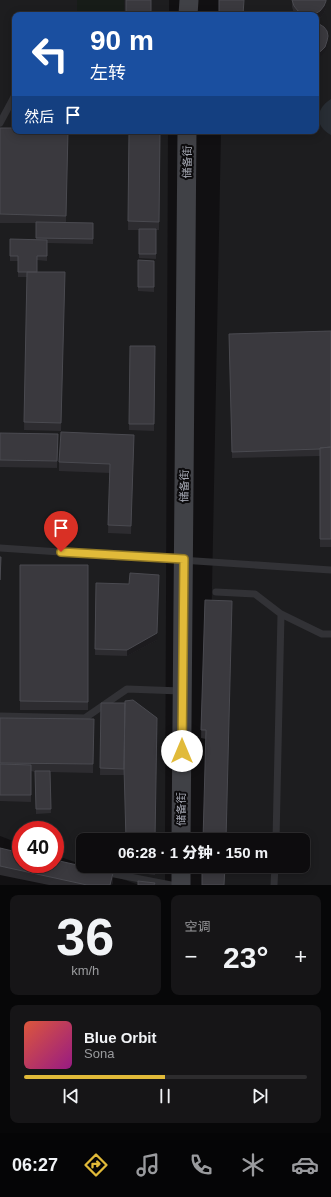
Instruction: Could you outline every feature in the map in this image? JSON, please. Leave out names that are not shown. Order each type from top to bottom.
[{"type":"street","points":[[188,0],[188,12]]},
{"type":"street","name":"储备街","points":[[181,833],[187,134]]},
{"type":"street","points":[[181,873],[181,885]]},
{"type":"lane","points":[[0,123],[12,101]]},
{"type":"lane","points":[[0,548],[184,559],[331,570]]},
{"type":"lane","points":[[216,592],[255,594],[281,614],[322,634],[331,634]]},
{"type":"lane","points":[[276,833],[281,614]]},
{"type":"lane","points":[[0,716],[85,718],[126,689],[182,691]]},
{"type":"lane","points":[[109,873],[171,885]]},
{"type":"lane","points":[[274,885],[275,873]]},
{"type":"shaded area","points":[[0,0],[169,0],[169,12],[12,12],[12,134],[168,134],[165,833],[76,833],[76,862],[64,858],[64,821],[12,821],[12,841],[0,836]]},
{"type":"shaded area","points":[[77,0],[124,0],[124,12],[77,12]]},
{"type":"shaded area","points":[[224,0],[331,0],[331,885],[206,885],[206,873],[310,873],[310,833],[207,833],[221,134],[319,134],[319,12],[223,12]]},
{"type":"shaded area","points":[[331,99],[331,135],[325,131],[319,122],[319,112]]},
{"type":"shaded area","points":[[105,873],[165,873],[165,885],[139,885]]},
{"type":"building","points":[[126,0],[151,0],[151,12],[126,12]]},
{"type":"building","points":[[219,0],[244,0],[243,12],[219,12]]},
{"type":"building","points":[[292,0],[326,0],[324,6],[318,12],[300,12],[294,6]]},
{"type":"building","points":[[319,24],[327,31],[328,36],[325,47],[319,52]]},
{"type":"building","points":[[0,128],[12,128],[12,134],[68,134],[66,216],[0,214]]},
{"type":"building","points":[[129,134],[160,134],[159,222],[128,221]]},
{"type":"building","points":[[36,222],[93,223],[93,239],[36,238]]},
{"type":"building","points":[[139,229],[156,229],[156,254],[139,254]]},
{"type":"building","points":[[10,239],[47,240],[47,256],[37,256],[37,272],[18,272],[18,256],[10,256]]},
{"type":"building","points":[[138,260],[154,261],[154,287],[138,287]]},
{"type":"building","points":[[27,272],[65,272],[61,423],[24,422]]},
{"type":"building","points":[[331,331],[331,447],[320,449],[232,452],[229,334]]},
{"type":"building","points":[[130,346],[155,346],[154,424],[129,424]]},
{"type":"building","points":[[61,432],[134,435],[131,526],[108,525],[110,464],[59,462]]},
{"type":"building","points":[[0,433],[58,434],[57,461],[0,460]]},
{"type":"building","points":[[331,447],[331,539],[320,539],[320,448]]},
{"type":"building","points":[[0,557],[1,557],[0,580]]},
{"type":"building","points":[[20,565],[88,565],[88,702],[20,701]]},
{"type":"building","points":[[130,573],[159,575],[157,633],[127,650],[95,649],[96,583],[129,584]]},
{"type":"building","points":[[205,600],[232,601],[226,833],[203,833],[206,730],[201,730]]},
{"type":"building","points":[[133,700],[157,718],[155,833],[126,833],[124,767],[125,701]]},
{"type":"building","points":[[101,703],[125,703],[124,769],[100,768]]},
{"type":"building","points":[[0,718],[94,719],[93,764],[0,763]]},
{"type":"building","points":[[0,764],[31,765],[31,795],[0,795]]},
{"type":"building","points":[[35,771],[50,771],[51,809],[36,809]]},
{"type":"building","points":[[0,848],[12,851],[12,869],[0,866]]},
{"type":"building","points":[[64,862],[76,865],[76,873],[113,873],[110,885],[87,885],[32,873],[64,873]]},
{"type":"building","points":[[202,873],[225,873],[224,885],[202,885]]},
{"type":"building","points":[[138,881],[155,883],[154,885],[138,885]]},
{"type":"route","points":[[61,552],[184,559],[182,751]]}]
